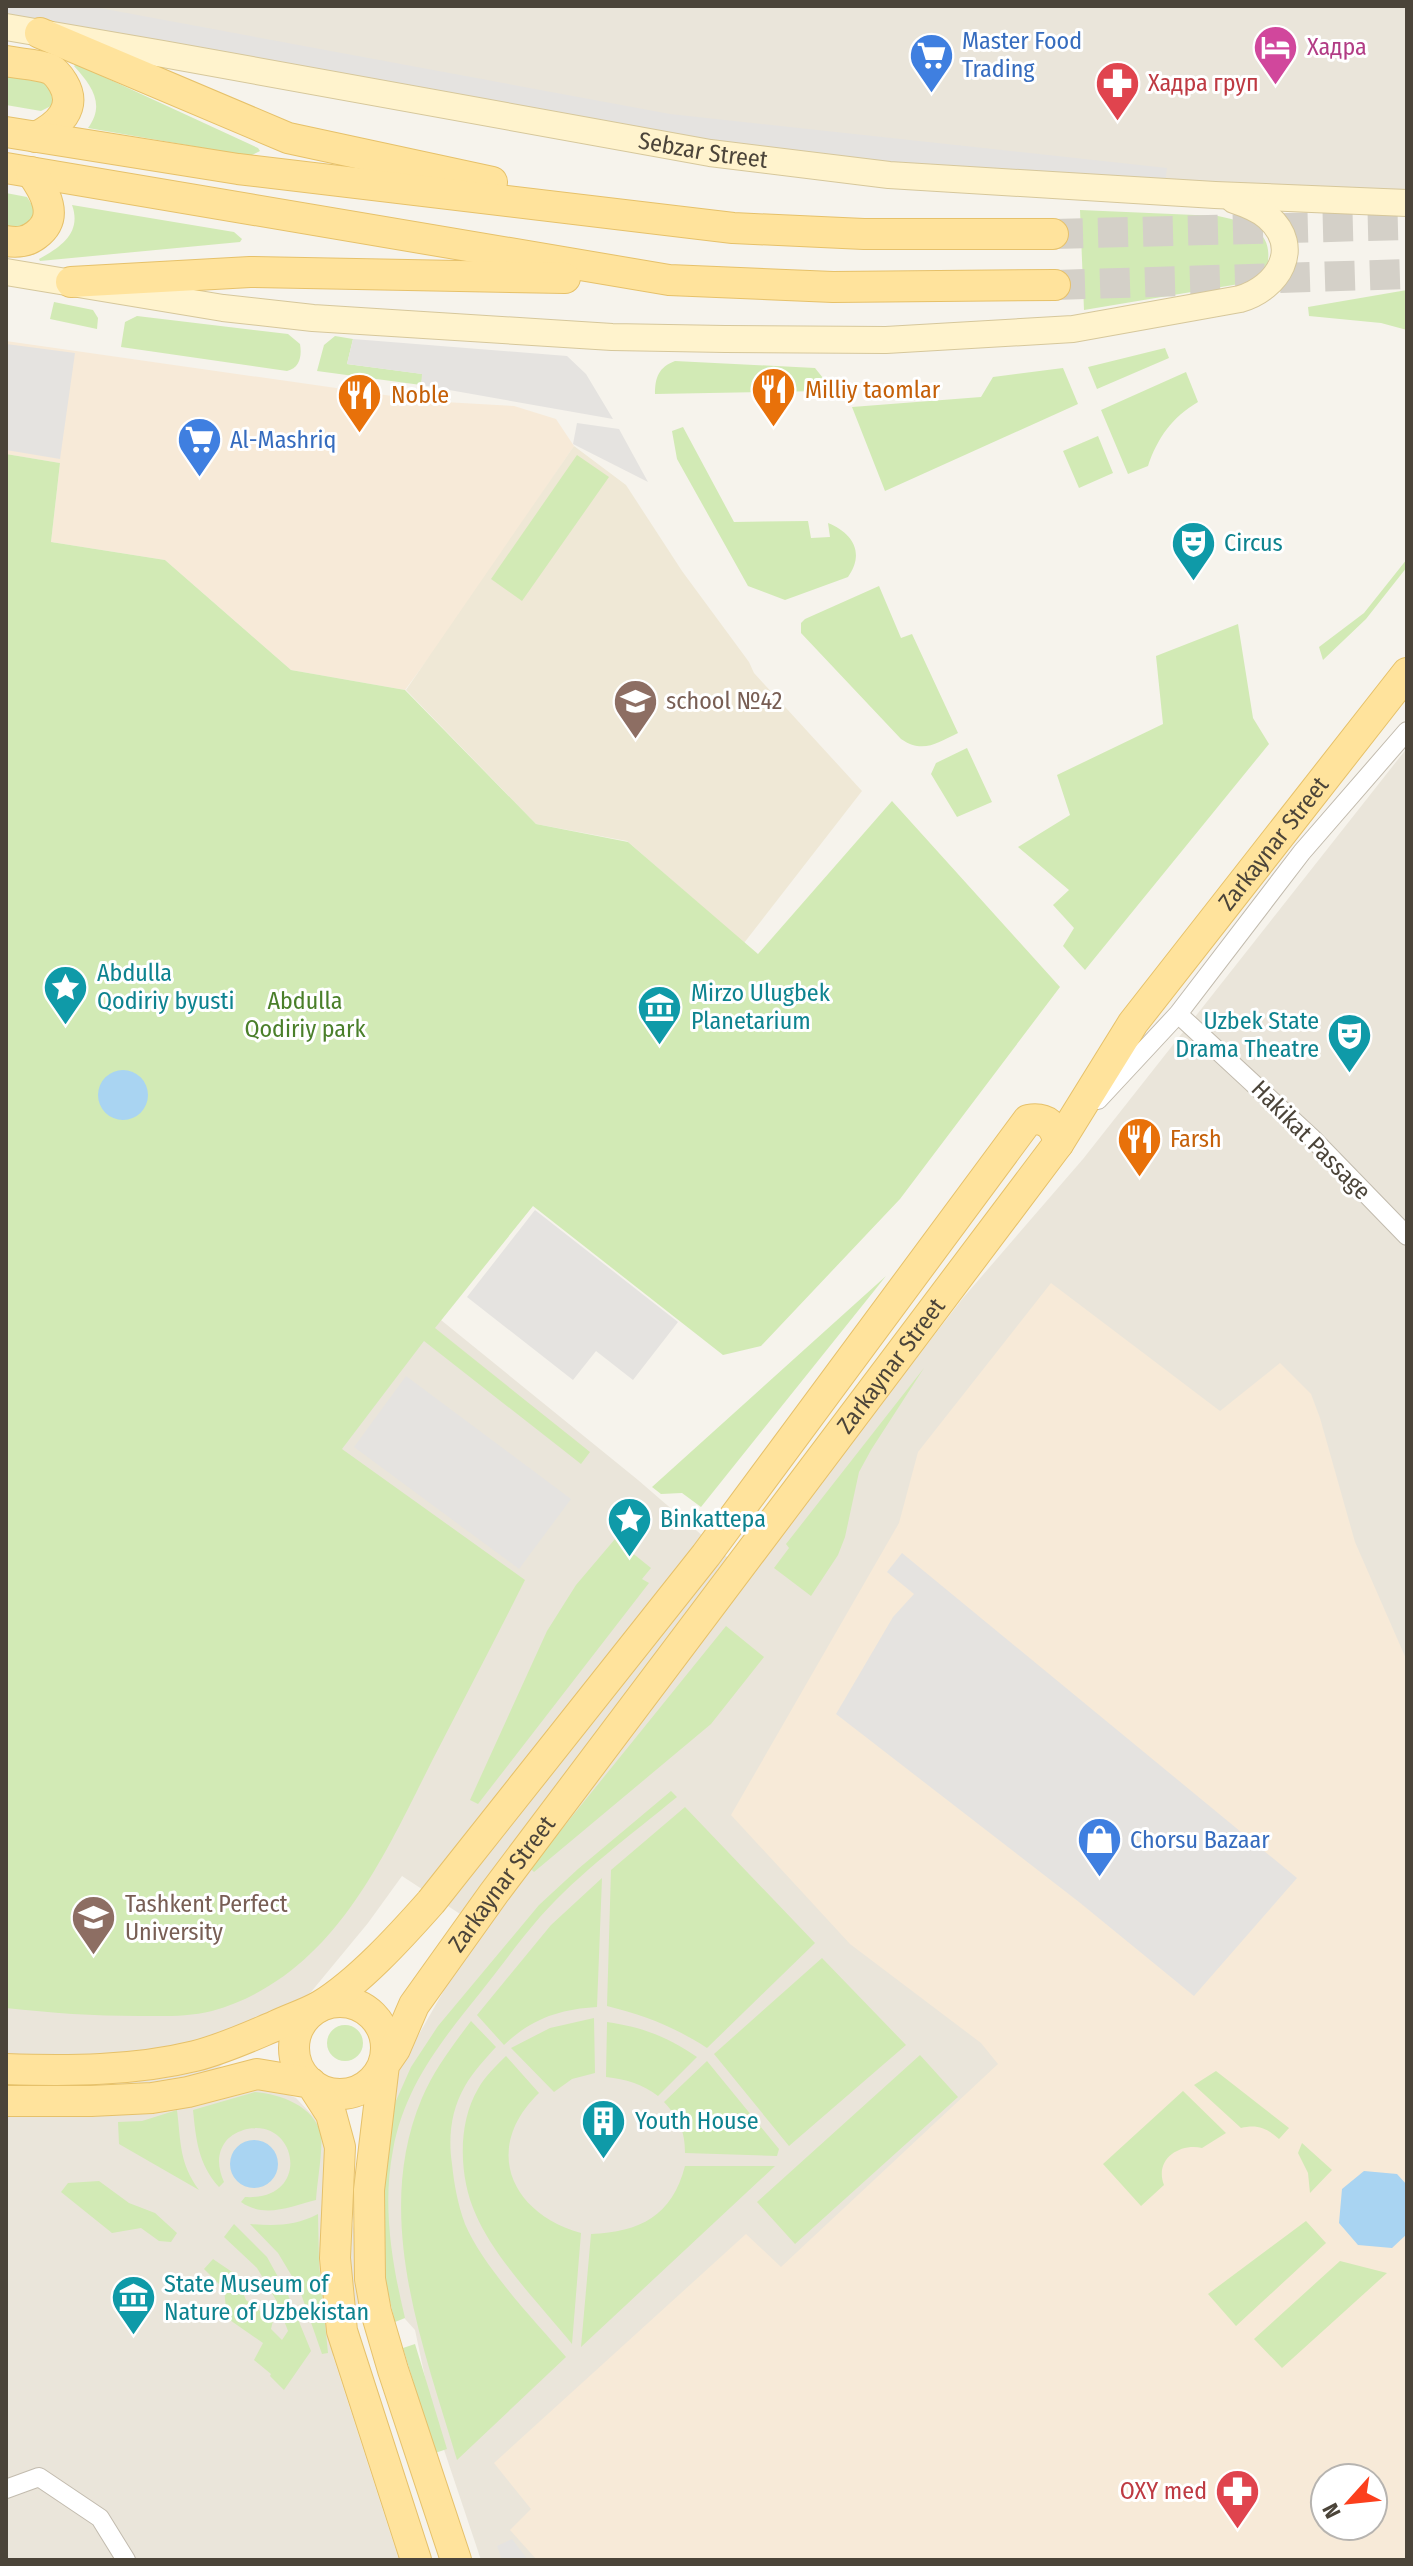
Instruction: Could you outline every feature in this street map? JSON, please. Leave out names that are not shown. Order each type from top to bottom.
[{"type":"main road","points":[[40,33],[288,138],[670,221]]},
{"type":"main road","points":[[6,61],[49,69],[67,89],[67,111],[52,127],[36,137]]},
{"type":"main road","points":[[6,132],[238,169],[670,221],[800,232],[1053,234]]},
{"type":"main road","points":[[6,241],[16,243],[32,238],[47,222],[47,198],[18,170]]},
{"type":"main road","points":[[18,170],[669,280]]},
{"type":"main road","points":[[71,282],[250,272],[669,280],[833,287],[1055,285]]},
{"type":"main road","name":"Zarkaynar Street","points":[[6,2101],[152,2098],[257,2074],[311,2083],[330,2093],[352,2093],[371,2082],[395,2049],[414,2005],[494,1893],[1058,1144],[1133,1023],[1407,673]]},
{"type":"main road","name":"Zarkaynar Street","points":[[416,2560],[342,2331],[335,2258],[340,2147],[335,2122],[298,2066],[294,2045],[302,2022],[380,1956],[431,1902],[706,1555],[1028,1120],[1039,1119],[1049,1123],[1056,1132],[1058,1144]]},
{"type":"main road","name":"Zarkaynar Street","points":[[6,2069],[110,2068],[172,2061],[222,2048],[335,2002],[350,2002],[371,2013],[384,2033],[387,2049],[369,2190],[370,2279],[393,2370],[456,2560]]},
{"type":"street","name":"Sebzar Street","points":[[6,27],[710,153],[889,175],[1407,203]]},
{"type":"street","points":[[6,272],[223,308],[313,318],[612,337],[886,340],[1073,329],[1240,299],[1257,293],[1271,283],[1283,265],[1283,242],[1276,226],[1265,214],[1238,201],[1215,195]]},
{"type":"street","points":[[1058,1144],[1178,1014],[1302,852],[1407,731]]},
{"type":"street","name":"Hakikat Passage","points":[[1178,1014],[1311,1137],[1407,1236]]},
{"type":"street","points":[[6,2489],[39,2477],[100,2518],[126,2560]]},
{"type":"shaded area","points":[[6,6],[1407,6],[1407,203],[1063,185]]},
{"type":"shaded area","points":[[6,6],[89,6],[670,114],[1167,168],[1164,191],[889,175],[6,28]]},
{"type":"shaded area","points":[[353,339],[567,356],[586,374],[613,419],[421,385],[422,374],[347,364]]},
{"type":"shaded area","points":[[6,341],[427,401],[514,406],[556,419],[574,446],[453,625],[405,690],[291,670],[165,560],[51,542],[60,463],[6,454]]},
{"type":"shaded area","points":[[6,344],[75,353],[60,459],[6,450]]},
{"type":"shaded area","points":[[577,423],[619,429],[648,482],[573,444]]},
{"type":"shaded area","name":"school №42","points":[[574,446],[626,485],[754,673],[862,791],[744,943],[627,841],[536,824],[406,690]]},
{"type":"shaded area","points":[[1407,748],[1407,2560],[481,2560],[434,2420],[415,2330],[370,2280],[333,2356],[399,2560],[6,2560],[6,938],[399,1286],[638,1480],[748,1575],[963,1298],[1083,1159]],"holes":[[[402,1876],[480,1927],[381,2101],[369,2275],[323,2134],[314,2117],[296,2098],[267,2086],[190,2091],[311,1992]]]},
{"type":"shaded area","points":[[535,1210],[678,1322],[633,1380],[596,1351],[573,1380],[467,1297]]},
{"type":"shaded area","name":"Chorsu Bazaar","points":[[1051,1283],[1220,1411],[1280,1363],[1311,1394],[1355,1542],[1407,1661],[1407,2560],[537,2560],[510,2530],[531,2509],[494,2463],[746,2234],[781,2267],[998,2064],[981,2043],[850,1944],[731,1815],[899,1523],[918,1452]]},
{"type":"shaded area","points":[[406,1376],[571,1499],[519,1569],[354,1447]]},
{"type":"shaded area","points":[[902,1553],[1297,1878],[1194,1996],[1079,1902],[836,1714],[893,1617],[914,1594],[887,1572]]},
{"type":"shaded area","points":[[512,2539],[528,2560],[502,2560],[497,2546]]},
{"type":"green space","points":[[76,64],[260,151],[250,156],[88,128],[96,111],[96,103],[91,88],[74,66]]},
{"type":"green space","points":[[6,76],[46,83],[56,93],[53,105],[41,111],[6,105]]},
{"type":"green space","points":[[6,193],[27,197],[34,208],[32,226],[6,229]]},
{"type":"green space","points":[[72,205],[234,232],[242,239],[240,242],[40,261],[62,244],[72,231]]},
{"type":"green space","points":[[1080,210],[1218,216],[1244,223],[1262,235],[1266,243],[1268,253],[1263,280],[1084,310]]},
{"type":"green space","points":[[1407,290],[1407,330],[1381,323],[1309,316],[1308,307]]},
{"type":"green space","points":[[54,302],[93,310],[98,318],[97,329],[50,319]]},
{"type":"green space","points":[[137,316],[288,334],[300,344],[300,357],[295,367],[287,371],[121,347],[125,322]]},
{"type":"green space","points":[[335,336],[353,339],[347,364],[423,374],[421,385],[317,371],[324,345]]},
{"type":"green space","points":[[1165,348],[1169,358],[1097,389],[1088,367]]},
{"type":"green space","points":[[675,361],[815,368],[823,378],[826,391],[655,394],[659,373]]},
{"type":"green space","points":[[1063,368],[1078,404],[885,491],[852,407],[981,397],[993,377]]},
{"type":"green space","points":[[1186,372],[1198,402],[1180,415],[1167,430],[1148,466],[1128,474],[1101,410]]},
{"type":"green space","points":[[683,427],[734,522],[808,521],[811,538],[830,537],[828,523],[837,527],[850,538],[856,552],[856,560],[848,577],[785,600],[748,586],[677,459],[672,431]]},
{"type":"green space","points":[[1098,436],[1113,473],[1079,488],[1063,451]]},
{"type":"green space","name":"Abdulla Qodiriy park","points":[[6,454],[60,463],[51,542],[165,560],[291,670],[405,690],[536,824],[628,842],[758,954],[892,801],[1060,987],[900,1199],[761,1346],[723,1355],[533,1206],[435,1328],[590,1452],[581,1464],[424,1341],[342,1449],[525,1580],[394,1836],[348,1910],[321,1943],[290,1971],[254,1995],[212,2011],[194,2014],[106,2015],[6,2008]]},
{"type":"green space","points":[[577,455],[609,477],[522,601],[491,579]]},
{"type":"green space","points":[[1407,559],[1407,567],[1366,619],[1323,660],[1319,647],[1364,613]]},
{"type":"green space","points":[[879,586],[901,638],[912,634],[958,733],[937,743],[916,746],[901,739],[801,633],[801,623],[805,619]]},
{"type":"green space","points":[[1238,624],[1253,718],[1269,744],[1085,970],[1063,946],[1074,928],[1053,905],[1069,890],[1018,847],[1070,815],[1057,775],[1163,724],[1156,656]]},
{"type":"green space","points":[[967,748],[992,802],[957,817],[931,774],[936,763]]},
{"type":"green space","points":[[886,1276],[701,1507],[682,1493],[661,1494],[652,1487]]},
{"type":"green space","points":[[924,1368],[859,1472],[845,1537],[838,1555],[811,1596],[774,1568],[789,1548],[786,1544]]},
{"type":"green space","points":[[615,1539],[651,1568],[642,1579],[649,1583],[478,1804],[470,1800],[547,1631],[576,1585]]},
{"type":"green space","points":[[726,1626],[764,1657],[711,1724],[534,1872],[531,1869],[557,1835]]},
{"type":"green space","points":[[671,1791],[677,1797],[589,1869],[540,1917],[452,2029],[415,2086],[398,2127],[388,2192],[390,2235],[405,2318],[395,2322],[383,2272],[378,2219],[391,2112],[411,2067],[438,2026],[539,1905]]},
{"type":"green space","points":[[685,1807],[815,1943],[707,2048],[659,2022],[607,2006],[611,1870]]},
{"type":"green space","points":[[602,1878],[597,2007],[547,2017],[525,2028],[504,2045],[477,2015],[551,1925]]},
{"type":"green space","points":[[822,1958],[906,2045],[789,2146],[714,2054]]},
{"type":"green space","points":[[594,2018],[595,2073],[572,2079],[554,2092],[511,2048],[550,2028]]},
{"type":"green space","points":[[471,2021],[496,2047],[468,2081],[454,2114],[451,2154],[460,2209],[473,2241],[484,2258],[566,2357],[457,2460],[430,2372],[408,2280],[402,2234],[402,2188],[408,2143],[422,2098],[438,2068]]},
{"type":"green space","points":[[607,2022],[654,2034],[697,2057],[658,2096],[634,2083],[606,2077]]},
{"type":"green space","points":[[345,2025],[358,2030],[363,2043],[358,2056],[345,2061],[332,2056],[327,2043],[332,2030]]},
{"type":"green space","points":[[920,2055],[958,2097],[795,2244],[757,2202]]},
{"type":"green space","points":[[506,2056],[539,2093],[522,2114],[512,2135],[509,2156],[512,2176],[521,2194],[536,2210],[556,2223],[581,2233],[572,2344],[495,2249],[476,2215],[466,2185],[463,2151],[466,2118],[481,2084]]},
{"type":"green space","points":[[707,2061],[779,2149],[777,2156],[685,2153],[680,2125],[664,2102]]},
{"type":"green space","points":[[1216,2071],[1289,2128],[1279,2139],[1262,2128],[1241,2128],[1194,2085]]},
{"type":"green space","points":[[1183,2091],[1226,2133],[1202,2148],[1185,2148],[1171,2155],[1163,2168],[1164,2185],[1141,2206],[1103,2164]]},
{"type":"green space","points":[[255,2092],[275,2095],[295,2103],[312,2116],[321,2135],[316,2200],[269,2210],[259,2210],[241,2202],[245,2197],[266,2195],[281,2187],[289,2174],[290,2160],[286,2147],[278,2136],[264,2129],[247,2129],[226,2141],[219,2156],[224,2182],[219,2187],[206,2169],[197,2141],[193,2110]]},
{"type":"green space","points":[[177,2110],[184,2161],[199,2190],[119,2144],[118,2122],[142,2121]]},
{"type":"green space","points":[[1302,2143],[1332,2170],[1310,2193],[1308,2173],[1298,2153]]},
{"type":"green space","points":[[685,2166],[775,2166],[581,2347],[591,2234],[625,2230],[652,2218],[672,2197]]},
{"type":"green space","points":[[99,2181],[129,2203],[155,2213],[177,2233],[171,2242],[159,2241],[141,2228],[112,2233],[61,2192],[68,2183]]},
{"type":"green space","points":[[318,2214],[319,2263],[328,2353],[322,2354],[299,2288],[278,2253],[250,2224],[285,2224]]},
{"type":"green space","points":[[1306,2221],[1326,2243],[1236,2326],[1208,2294]]},
{"type":"green space","points":[[234,2224],[267,2257],[288,2295],[311,2351],[284,2390],[254,2360],[263,2343],[227,2318],[224,2289],[204,2269],[213,2259],[235,2274],[246,2300],[273,2321],[271,2329],[282,2340],[288,2331],[276,2300],[257,2268],[224,2237]]},
{"type":"green space","points":[[1340,2261],[1387,2273],[1282,2368],[1254,2339]]},
{"type":"green space","points":[[415,2344],[447,2449],[435,2453],[403,2348]]},
{"type":"water","points":[[113,1071],[133,1071],[147,1085],[147,1105],[133,1119],[113,1119],[99,1105],[99,1085]]},
{"type":"water","points":[[254,2140],[271,2147],[278,2164],[271,2181],[254,2188],[237,2181],[230,2164],[237,2147]]},
{"type":"water","points":[[1364,2171],[1397,2174],[1407,2185],[1407,2234],[1392,2248],[1358,2245],[1339,2223],[1342,2189]]},
{"type":"tunnel","points":[[1053,234],[1407,225]]},
{"type":"tunnel","points":[[1055,285],[1407,274]]},
{"type":"place","name":"Хадра","points":[[1276,86]]},
{"type":"place","name":"Master Food Trading","points":[[931,94]]},
{"type":"place","name":"Хадра груп","points":[[1117,122]]},
{"type":"place","name":"Milliy taomlar","points":[[774,429]]},
{"type":"place","name":"Noble","points":[[360,434]]},
{"type":"place","name":"Al-Mashriq","points":[[199,479]]},
{"type":"place","name":"Circus","points":[[1193,582]]},
{"type":"place","name":"school №42","points":[[635,740]]},
{"type":"place","name":"Abdulla Qodiriy byusti","points":[[66,1026]]},
{"type":"place","name":"Mirzo Ulugbek Planetarium","points":[[660,1046]]},
{"type":"place","name":"Uzbek State Drama Theatre","points":[[1350,1074]]},
{"type":"place","name":"Farsh","points":[[1139,1178]]},
{"type":"place","name":"Binkattepa","points":[[629,1558]]},
{"type":"place","name":"Chorsu Bazaar","points":[[1099,1879]]},
{"type":"place","name":"Tashkent Perfect University","points":[[94,1957]]},
{"type":"place","name":"Youth House","points":[[604,2160]]},
{"type":"place","name":"State Museum of Nature of Uzbekistan","points":[[133,2337]]},
{"type":"place","name":"OXY med","points":[[1238,2530]]}]
